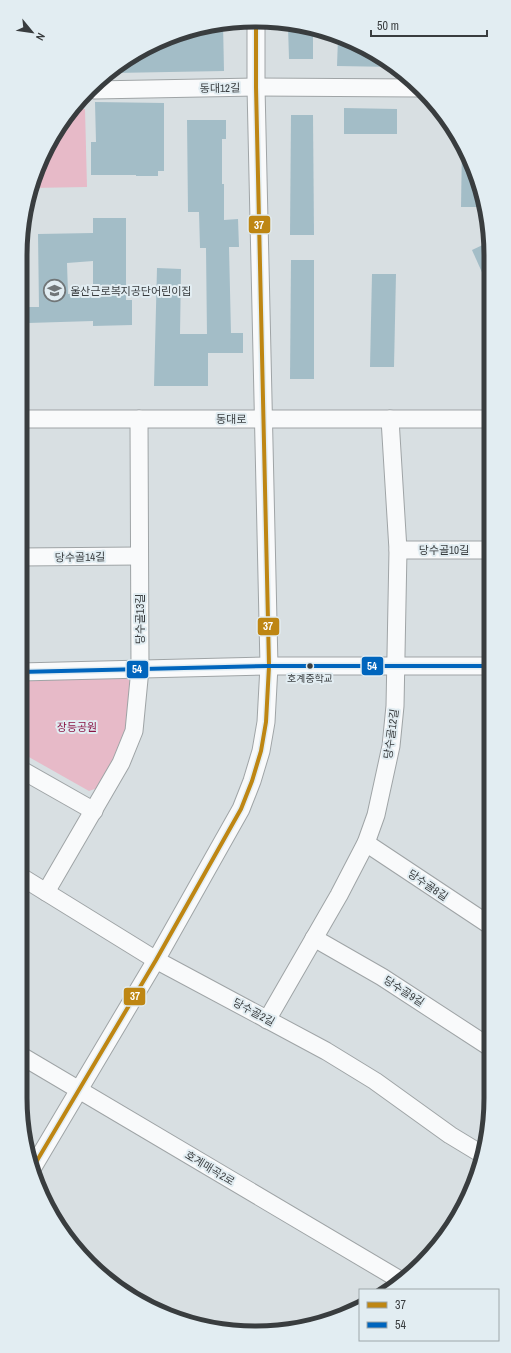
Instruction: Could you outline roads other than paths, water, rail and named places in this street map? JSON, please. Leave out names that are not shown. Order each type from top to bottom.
[{"type":"street","points":[[36,1162],[156,960],[241,809],[252,781],[261,751],[266,722],[268,666],[256,27]]},
{"type":"street","name":"동대12길","points":[[98,90],[256,87],[410,88]]},
{"type":"street","name":"동대로","points":[[27,419],[484,420]]},
{"type":"street","name":"당수골12길","points":[[268,1020],[339,895],[366,843],[376,815],[391,746],[396,706],[398,550],[390,419]]},
{"type":"street","name":"당수골13길","points":[[46,892],[94,811],[120,763],[134,731],[140,669],[139,420]]},
{"type":"street","name":"당수골10길","points":[[398,550],[484,550]]},
{"type":"street","name":"당수골14길","points":[[27,557],[139,556]]},
{"type":"street","points":[[27,672],[268,666],[484,666]]},
{"type":"street","points":[[27,773],[94,811]]},
{"type":"street","name":"당수골8길","points":[[366,843],[484,921]]},
{"type":"street","name":"당수골2길","points":[[27,880],[156,960],[326,1051],[376,1081],[450,1135],[477,1152]]},
{"type":"street","name":"당수골9길","points":[[314,938],[382,977],[484,1043]]},
{"type":"street","name":"호계매곡2로","points":[[27,1059],[396,1278]]},
{"type":"place","name":"울산근로복지공단어린이집","points":[[54,291]]},
{"type":"place","name":"호계중학교","points":[[310,666]]},
{"type":"park label","name":"장등공원","points":[[77,727]]}]
